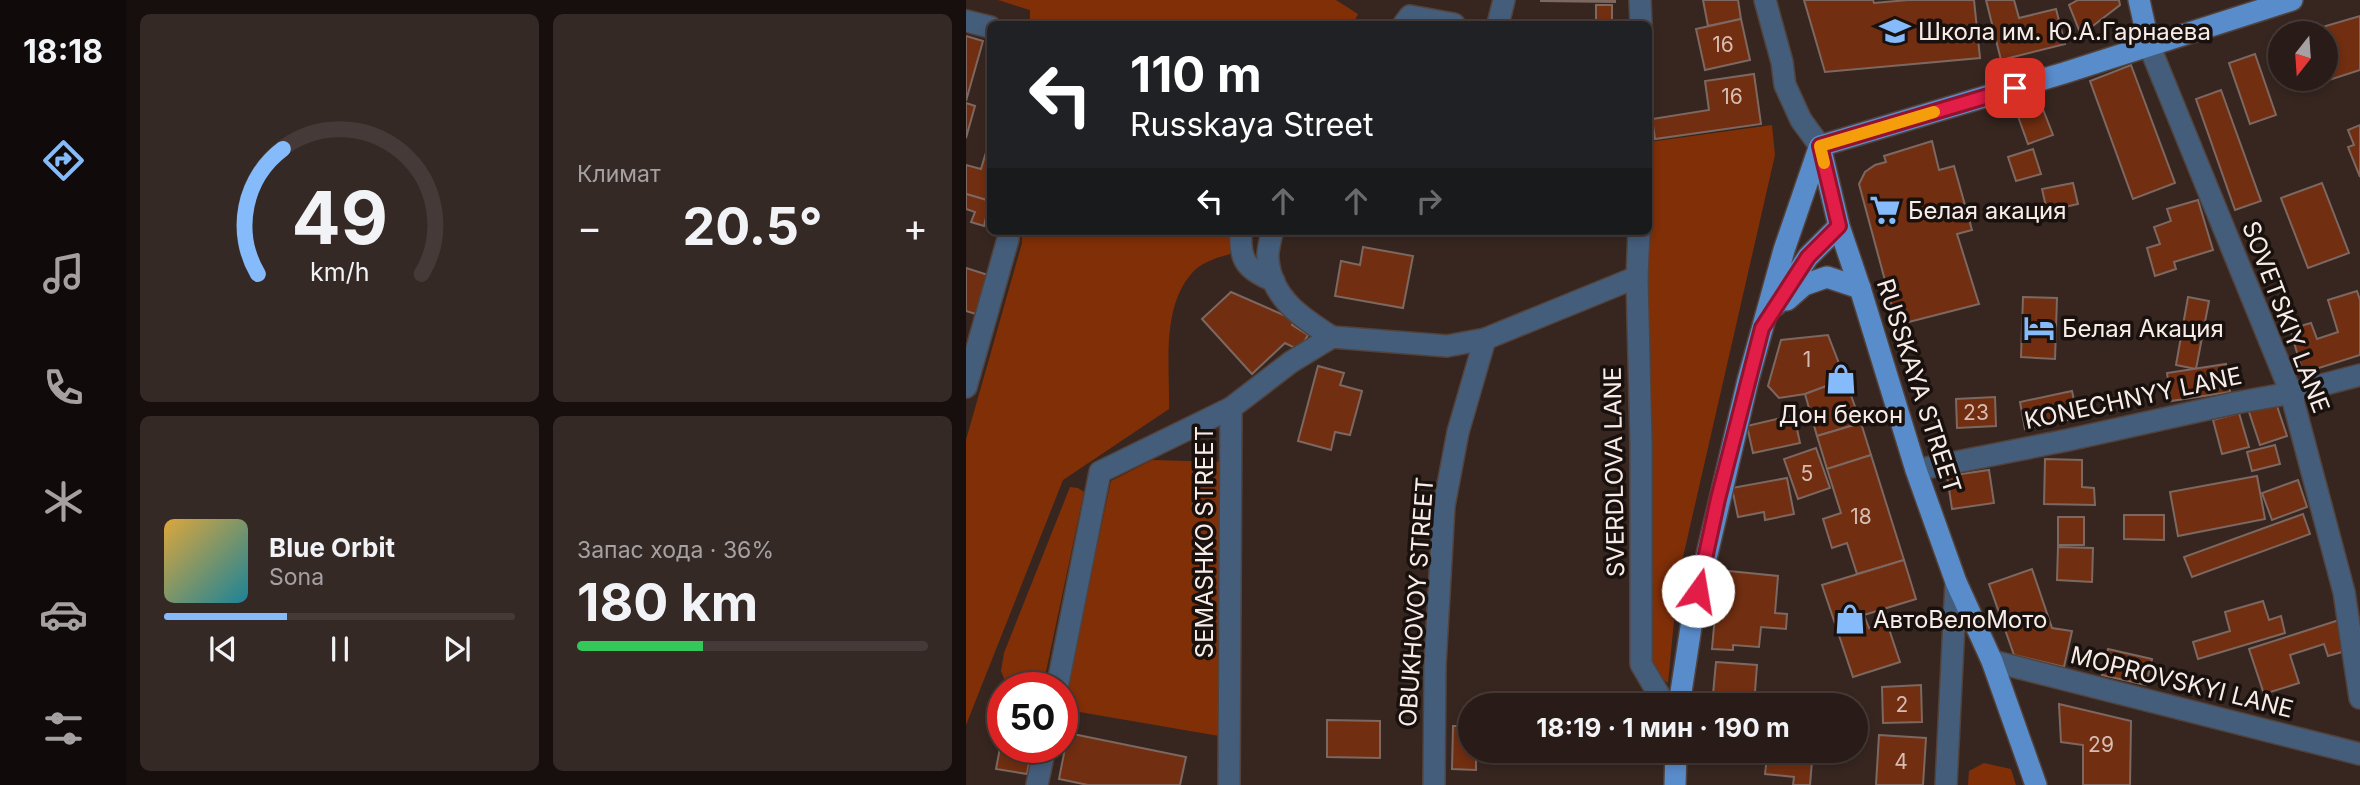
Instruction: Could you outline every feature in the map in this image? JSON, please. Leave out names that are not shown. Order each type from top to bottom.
[{"type":"main road","points":[[2139,0],[2159,42]]},
{"type":"main road","points":[[1681,693],[1698,589],[1718,499],[1784,250],[1820,146],[2064,73],[2292,0]]},
{"type":"main road","name":"RUSSKAYA STREET","points":[[1820,146],[1839,226],[1916,470],[1956,582],[1992,661],[2036,785]]},
{"type":"main road","points":[[1762,328],[1808,257],[1839,226]]},
{"type":"main road","points":[[1762,328],[1804,285],[1827,276],[1860,288]]},
{"type":"main road","points":[[1675,785],[1676,763]]},
{"type":"street","points":[[1499,21],[1504,0]]},
{"type":"street","points":[[1640,0],[1641,21]]},
{"type":"street","name":"RUSSKAYA STREET","points":[[1765,0],[1786,86],[1801,120],[1820,146]]},
{"type":"street","points":[[1406,21],[1410,16],[1438,21]]},
{"type":"street","points":[[966,21],[987,26]]},
{"type":"street","name":"SOVETSKIY LANE","points":[[2159,42],[2291,393],[2344,592],[2360,698]]},
{"type":"street","points":[[966,387],[1008,235]]},
{"type":"street","points":[[1241,235],[1242,254],[1248,267],[1274,281]]},
{"type":"street","points":[[1271,235],[1268,258],[1277,291],[1300,317],[1332,337],[1447,346],[1485,339],[1637,277]]},
{"type":"street","name":"SVERDLOVA LANE","points":[[1639,235],[1641,664],[1658,693]]},
{"type":"street","name":"SEMASHKO STREET","points":[[1229,785],[1231,408],[1291,362],[1332,337]]},
{"type":"street","name":"OBUKHOVOY STREET","points":[[1434,785],[1435,665],[1444,506],[1458,432],[1485,339]]},
{"type":"street","name":"KONECHNYY LANE","points":[[1916,470],[2291,393],[2360,375]]},
{"type":"street","points":[[1060,672],[1100,472],[1231,408]]},
{"type":"street","points":[[1946,785],[1956,582]]},
{"type":"street","name":"MOPROVSKYI LANE","points":[[1992,661],[2360,754]]},
{"type":"street","points":[[1037,785],[1042,763]]},
{"type":"shaded area","points":[[998,0],[1336,0],[1358,14],[1354,21],[1030,21],[1030,10]]},
{"type":"shaded area","points":[[1772,125],[1775,155],[1678,579],[1668,683],[1649,669],[1643,282],[1648,235],[1652,235],[1652,142]]},
{"type":"shaded area","points":[[1022,235],[1232,235],[1230,254],[1196,269],[1182,287],[1175,303],[1169,338],[1169,409],[1063,480],[966,725],[966,440],[1022,243]]},
{"type":"shaded area","points":[[1152,460],[1223,462],[1219,736],[1078,712],[1078,672],[1070,672],[1111,481]]},
{"type":"shaded area","points":[[1070,487],[1078,488],[1084,492],[1046,672],[1001,672],[1004,653]]},
{"type":"shaded area","points":[[1984,763],[2011,769],[2016,785],[1968,785],[1969,771]]},
{"type":"building","points":[[1615,0],[1615,2],[1541,1]]},
{"type":"building","points":[[1703,0],[1738,0],[1741,19],[1708,26]]},
{"type":"building","name":"Школа им. Ю.А.Гарнаева","points":[[1804,0],[1873,0],[1874,3],[1974,0],[1980,58],[1825,72]]},
{"type":"building","points":[[1986,0],[2014,0],[2019,18],[2056,9],[2065,44],[2001,60]]},
{"type":"building","points":[[2078,0],[2119,0],[2120,5],[2081,35],[2069,5]]},
{"type":"building","points":[[1596,5],[1612,5],[1612,21],[1596,21]]},
{"type":"building","points":[[2360,16],[2360,70],[2338,77],[2338,22]]},
{"type":"building","points":[[1741,19],[1750,60],[1705,70],[1696,29]]},
{"type":"building","points":[[966,36],[983,41],[966,101]]},
{"type":"building","points":[[2255,54],[2276,115],[2250,124],[2229,63]]},
{"type":"building","points":[[2131,65],[2175,183],[2133,199],[2090,81]]},
{"type":"building","points":[[1754,74],[1761,124],[1655,139],[1652,119],[1709,110],[1705,81]]},
{"type":"building","points":[[2221,90],[2261,201],[2235,210],[2196,99]]},
{"type":"building","points":[[2039,99],[2053,135],[2028,144],[2015,108]]},
{"type":"building","points":[[966,103],[975,106],[966,138]]},
{"type":"building","points":[[2360,125],[2360,177],[2348,147],[2354,145],[2348,130]]},
{"type":"building","points":[[1932,141],[1939,170],[1954,166],[1972,230],[1957,234],[1979,304],[1897,325],[1859,184],[1865,172],[1886,162],[1884,156]]},
{"type":"building","points":[[987,149],[987,200],[966,194],[966,165],[981,169]]},
{"type":"building","points":[[2033,149],[2041,174],[2016,181],[2008,157]]},
{"type":"building","points":[[2073,183],[2078,204],[2047,211],[2042,189]]},
{"type":"building","points":[[2322,183],[2349,253],[2308,268],[2281,198]]},
{"type":"building","points":[[966,194],[987,200],[984,226],[971,222],[975,212],[966,209]]},
{"type":"building","points":[[2198,200],[2213,250],[2174,262],[2176,269],[2155,276],[2147,248],[2160,244],[2154,227],[2171,221],[2167,209]]},
{"type":"building","points":[[1363,247],[1413,256],[1403,308],[1335,296],[1341,261],[1360,265]]},
{"type":"building","points":[[966,268],[991,276],[979,315],[966,311]]},
{"type":"building","points":[[2357,291],[2360,300],[2360,355],[2303,373],[2290,329],[2311,323],[2317,339],[2338,332],[2328,300]]},
{"type":"building","points":[[1231,292],[1295,320],[1292,325],[1308,335],[1299,350],[1285,343],[1252,374],[1202,319]]},
{"type":"building","name":"Белая Акация","points":[[2023,297],[2057,298],[2055,359],[2021,357]]},
{"type":"building","points":[[2188,297],[2209,301],[2196,369],[2176,365]]},
{"type":"building","points":[[1828,335],[1845,379],[1805,394],[1779,398],[1768,386],[1781,340]]},
{"type":"building","points":[[2226,364],[2230,392],[2171,401],[2167,373]]},
{"type":"building","points":[[1318,366],[1344,373],[1340,385],[1362,391],[1350,435],[1335,432],[1331,450],[1298,441]]},
{"type":"building","points":[[1845,379],[1861,423],[1817,436],[1805,394]]},
{"type":"building","points":[[2072,391],[2078,418],[2025,429],[2020,402]]},
{"type":"building","points":[[1995,397],[1996,426],[1957,428],[1956,399]]},
{"type":"building","points":[[2275,400],[2287,436],[2260,445],[2248,409]]},
{"type":"building","points":[[2239,413],[2249,447],[2222,454],[2213,420]]},
{"type":"building","points":[[1794,415],[1800,443],[1753,453],[1747,426]]},
{"type":"building","points":[[1861,423],[1871,455],[1827,469],[1817,436]]},
{"type":"building","points":[[2275,445],[2280,464],[2252,471],[2247,452]]},
{"type":"building","points":[[1816,448],[1830,488],[1798,499],[1784,459]]},
{"type":"building","points":[[1871,455],[1904,560],[1857,574],[1847,543],[1832,548],[1823,519],[1841,513],[1827,469]]},
{"type":"building","points":[[2045,459],[2082,460],[2082,487],[2094,488],[2095,505],[2044,504]]},
{"type":"building","points":[[1989,470],[1994,503],[1952,509],[1947,476]]},
{"type":"building","points":[[2257,476],[2265,519],[2178,536],[2170,492]]},
{"type":"building","points":[[1787,478],[1794,514],[1765,520],[1764,512],[1738,517],[1732,488]]},
{"type":"building","points":[[2298,480],[2307,507],[2272,520],[2262,493]]},
{"type":"building","points":[[2303,514],[2310,534],[2192,577],[2184,557]]},
{"type":"building","points":[[2124,515],[2164,515],[2164,540],[2124,539]]},
{"type":"building","points":[[2058,517],[2084,517],[2084,545],[2058,545]]},
{"type":"building","points":[[2058,547],[2093,548],[2092,582],[2057,580]]},
{"type":"building","name":"АвтоВелоМото","points":[[1904,560],[1916,599],[1864,615],[1869,628],[1887,623],[1900,662],[1853,677],[1822,585]]},
{"type":"building","points":[[2032,569],[2052,628],[2072,631],[2064,667],[2014,655],[1989,584]]},
{"type":"building","points":[[1719,570],[1778,576],[1775,613],[1787,614],[1786,629],[1761,627],[1759,647],[1733,645],[1733,650],[1712,649]]},
{"type":"building","points":[[2263,601],[2269,620],[2281,616],[2285,633],[2198,659],[2193,642],[2230,631],[2225,612]]},
{"type":"building","points":[[2339,620],[2349,650],[2328,656],[2324,644],[2290,655],[2299,683],[2264,694],[2249,649]]},
{"type":"building","points":[[2108,649],[2152,659],[2146,685],[2102,675]]},
{"type":"building","points":[[1716,662],[1757,665],[1755,693],[1713,693]]},
{"type":"building","points":[[1921,685],[1922,722],[1883,723],[1882,687]]},
{"type":"building","points":[[2059,704],[2131,721],[2130,785],[2083,785],[2083,745],[2061,742]]},
{"type":"building","points":[[1327,720],[1380,721],[1380,758],[1327,757]]},
{"type":"building","points":[[1453,726],[1458,726],[1458,763],[1476,763],[1476,770],[1452,769]]},
{"type":"building","points":[[1078,735],[1186,757],[1180,785],[1088,785],[1059,779],[1062,763],[1078,763]]},
{"type":"building","points":[[1879,735],[1926,738],[1923,785],[1876,785]]},
{"type":"building","points":[[997,763],[1029,763],[1027,774],[996,769]]},
{"type":"building","points":[[1766,763],[1812,763],[1810,785],[1793,785],[1794,777],[1765,774]]},
{"type":"slow traffic","points":[[1824,163],[1820,146],[1934,112]]},
{"type":"place","name":"Школа им. Ю.А.Гарнаева","points":[[1895,31]]},
{"type":"place","name":"Белая акация","points":[[1885,210]]},
{"type":"place","name":"Белая Акация","points":[[2039,328]]},
{"type":"place","name":"Дон бекон","points":[[1841,379]]},
{"type":"place","name":"АвтоВелоМото","points":[[1850,619]]},
{"type":"route","points":[[1698,591],[1718,499],[1762,328],[1808,257],[1839,226],[1820,146],[2015,88]]}]
